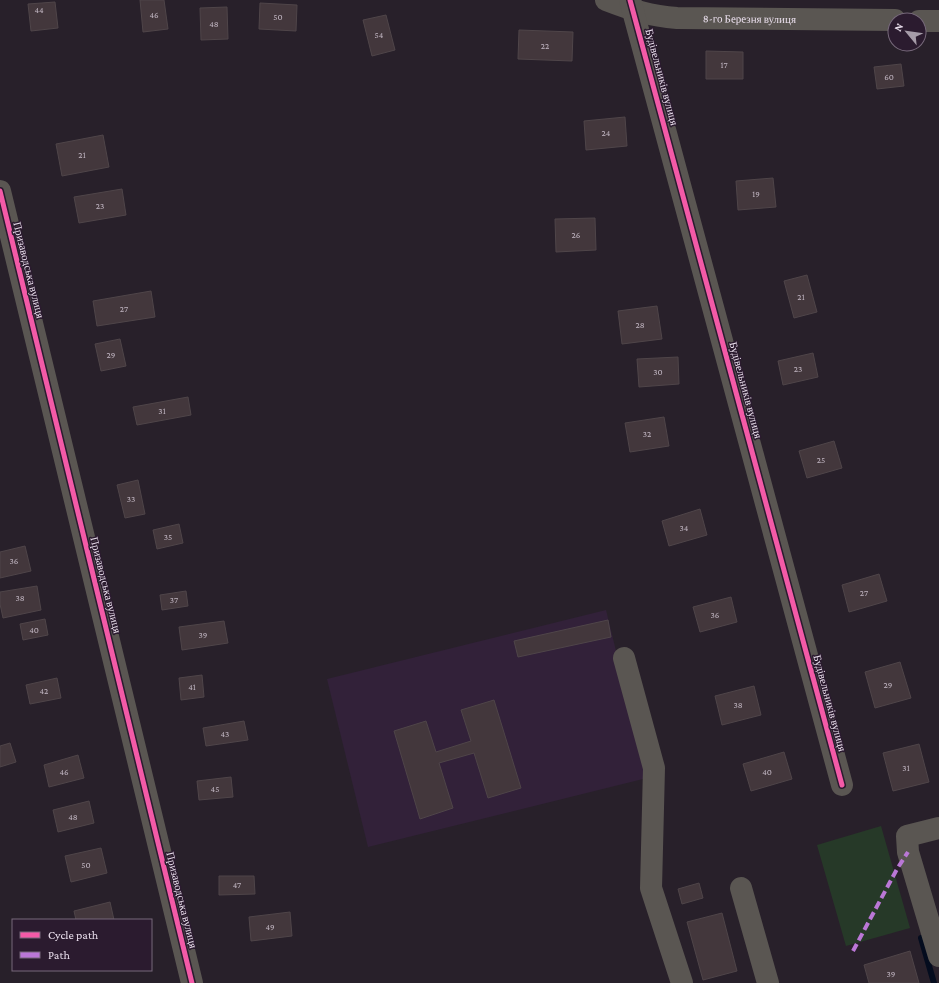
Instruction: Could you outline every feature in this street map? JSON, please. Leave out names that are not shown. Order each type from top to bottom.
[{"type":"street","name":"8-го Березня вулиця","points":[[606,0],[632,6],[657,17],[887,20]]},
{"type":"street","name":"Будівельників вулиця","points":[[632,6],[842,785]]},
{"type":"street","points":[[927,21],[939,21]]},
{"type":"street","name":"Призаводська вулиця","points":[[0,191],[192,983]]},
{"type":"street","points":[[624,658],[654,768],[652,888],[682,983]]},
{"type":"street","points":[[939,828],[907,836],[908,852],[939,956]]},
{"type":"street","points":[[741,888],[768,983]]},
{"type":"shaded area","points":[[606,610],[647,778],[368,847],[327,679]]},
{"type":"green space","points":[[881,826],[910,928],[846,946],[817,845]]},
{"type":"building","points":[[140,0],[164,0],[168,29],[143,32]]},
{"type":"building","points":[[55,2],[58,28],[31,31],[28,4]]},
{"type":"building","points":[[260,3],[297,5],[296,31],[259,29]]},
{"type":"building","points":[[227,7],[228,39],[201,40],[200,8]]},
{"type":"building","points":[[386,15],[395,50],[372,56],[363,20]]},
{"type":"building","points":[[519,30],[573,32],[572,61],[518,59]]},
{"type":"building","points":[[706,51],[743,52],[743,79],[706,79]]},
{"type":"building","points":[[901,64],[904,86],[877,89],[874,67]]},
{"type":"building","points":[[625,117],[627,146],[586,150],[584,121]]},
{"type":"building","points":[[103,135],[109,167],[62,176],[56,144]]},
{"type":"building","points":[[773,178],[776,207],[738,210],[736,181]]},
{"type":"building","points":[[122,189],[126,215],[79,223],[74,197]]},
{"type":"building","points":[[595,218],[596,250],[556,252],[555,219]]},
{"type":"building","points":[[807,275],[817,312],[794,318],[784,281]]},
{"type":"building","points":[[151,291],[155,317],[97,326],[93,301]]},
{"type":"building","points":[[657,306],[662,339],[622,344],[618,311]]},
{"type":"building","points":[[120,339],[126,366],[101,371],[95,344]]},
{"type":"building","points":[[813,353],[818,377],[783,385],[778,361]]},
{"type":"building","points":[[678,357],[679,384],[639,387],[637,359]]},
{"type":"building","points":[[188,397],[191,415],[137,425],[133,407]]},
{"type":"building","points":[[664,417],[669,446],[630,452],[625,423]]},
{"type":"building","points":[[834,441],[842,468],[807,478],[799,451]]},
{"type":"building","points":[[138,480],[145,514],[125,518],[117,485]]},
{"type":"building","points":[[700,509],[707,535],[669,546],[662,521]]},
{"type":"building","points":[[179,524],[183,543],[157,549],[153,530]]},
{"type":"building","points":[[25,546],[31,571],[0,578],[0,552]]},
{"type":"building","points":[[879,574],[887,601],[849,612],[842,585]]},
{"type":"building","points":[[37,586],[41,610],[3,618],[0,604],[0,592]]},
{"type":"building","points":[[186,591],[188,606],[162,610],[160,595]]},
{"type":"building","points":[[731,597],[737,622],[700,632],[693,607]]},
{"type":"building","points":[[45,619],[48,635],[23,640],[20,624]]},
{"type":"building","points":[[608,620],[611,637],[518,657],[514,641]]},
{"type":"building","points":[[224,621],[228,643],[182,650],[179,627]]},
{"type":"building","points":[[900,662],[911,698],[875,708],[865,672]]},
{"type":"building","points":[[202,675],[204,697],[181,700],[179,678]]},
{"type":"building","points":[[57,678],[61,698],[30,704],[26,685]]},
{"type":"building","points":[[754,686],[761,715],[722,725],[715,696]]},
{"type":"building","points":[[494,700],[521,788],[488,798],[474,753],[439,763],[453,808],[420,819],[394,731],[426,721],[436,752],[471,741],[461,710]]},
{"type":"building","points":[[244,721],[248,740],[206,746],[203,728]]},
{"type":"building","points":[[10,743],[16,762],[0,767],[0,746]]},
{"type":"building","points":[[919,744],[929,782],[893,791],[883,753]]},
{"type":"building","points":[[784,752],[792,779],[751,791],[743,764]]},
{"type":"building","points":[[78,755],[84,778],[49,787],[44,765]]},
{"type":"building","points":[[231,777],[233,797],[199,800],[197,781]]},
{"type":"building","points":[[89,801],[94,823],[58,832],[53,810]]},
{"type":"building","points":[[101,848],[107,873],[71,882],[65,856]]},
{"type":"building","points":[[219,876],[254,876],[255,894],[219,895]]},
{"type":"building","points":[[699,883],[703,898],[682,904],[678,889]]},
{"type":"building","points":[[110,902],[114,919],[76,919],[74,911]]},
{"type":"building","points":[[290,912],[292,936],[251,941],[249,917]]},
{"type":"building","points":[[722,913],[737,971],[703,980],[687,922]]},
{"type":"building","points":[[910,951],[919,983],[869,983],[864,965]]},
{"type":"waterway","points":[[921,938],[934,983]]},
{"type":"marked path","points":[[853,951],[897,869],[908,852]]},
{"type":"cycle path","points":[[630,0],[842,785]]},
{"type":"cycle path","points":[[0,191],[192,983]]}]
